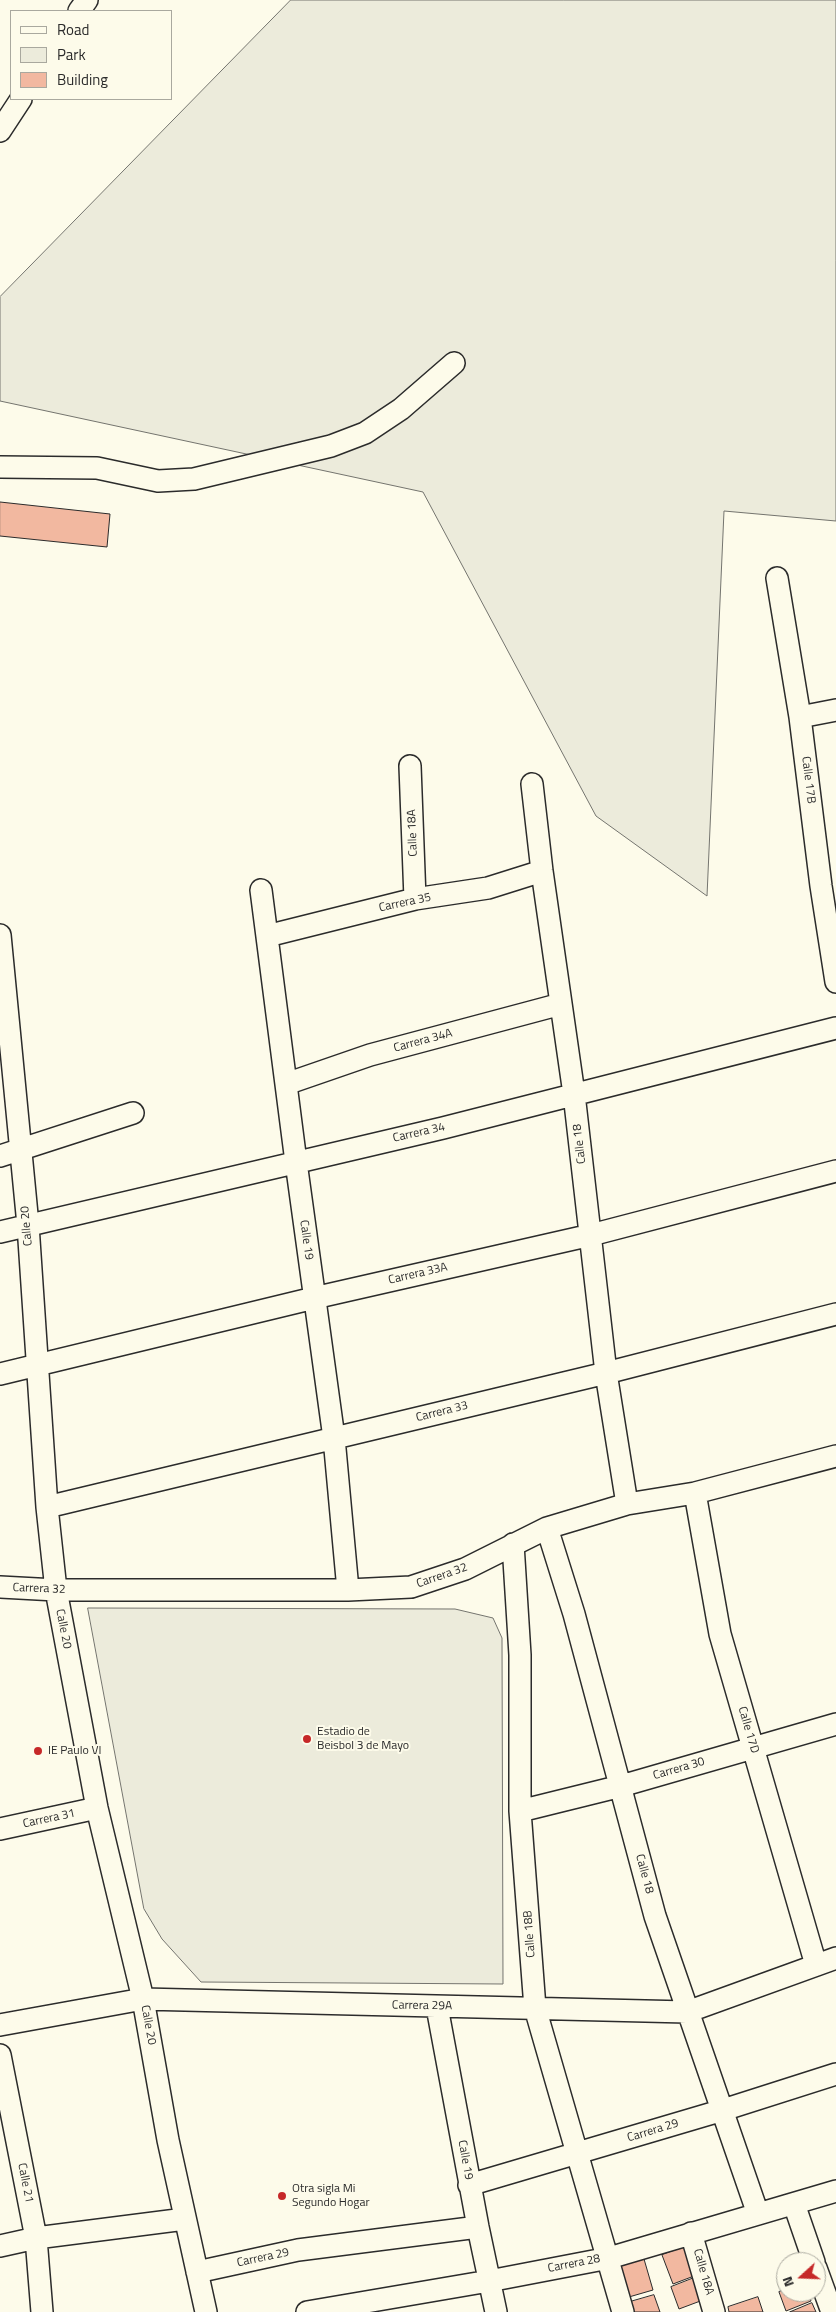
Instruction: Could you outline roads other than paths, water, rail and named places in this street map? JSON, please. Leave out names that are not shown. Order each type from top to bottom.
[{"type":"street","points":[[0,131],[20,100]]},
{"type":"street","points":[[0,467],[97,468],[158,481],[194,479],[331,446],[365,433],[401,410],[454,363]]},
{"type":"street","name":"Calle 17B","points":[[777,578],[829,883],[836,982]]},
{"type":"street","points":[[800,717],[836,710]]},
{"type":"street","name":"Calle 18A","points":[[410,766],[415,899]]},
{"type":"street","name":"Calle 18","points":[[532,784],[542,871],[574,1094],[606,1373],[627,1504]]},
{"type":"street","name":"Carrera 35","points":[[267,936],[415,899],[488,888],[542,871]]},
{"type":"street","name":"Calle 19","points":[[261,890],[334,1438],[348,1590]]},
{"type":"street","name":"Calle 20","points":[[0,935],[10,1154],[28,1225],[37,1365],[56,1590],[98,1808],[143,1999],[168,2140],[206,2312]]},
{"type":"street","name":"Carrera 34A","points":[[286,1084],[370,1056],[561,1004]]},
{"type":"street","name":"Carrera 34","points":[[0,1232],[296,1162],[836,1028]]},
{"type":"street","points":[[10,1154],[134,1113]]},
{"type":"street","name":"Carrera 33A","points":[[0,1374],[314,1298],[591,1234],[836,1171]]},
{"type":"street","name":"Carrera 33","points":[[48,1507],[606,1373],[836,1314]]},
{"type":"street","name":"Carrera 32","points":[[0,1587],[56,1590],[348,1590],[411,1587],[465,1569],[547,1528],[627,1504],[696,1493],[836,1456]]},
{"type":"street","name":"Calle 17D","points":[[696,1493],[720,1634],[816,1965]]},
{"type":"street","name":"Calle 18","points":[[547,1528],[574,1614],[656,1916],[687,2012],[758,2214]]},
{"type":"street","name":"Calle 18B","points":[[513,1544],[520,1655],[520,1811],[535,2008],[579,2153],[623,2312]]},
{"type":"street","name":"Carrera 30","points":[[520,1811],[621,1786],[836,1724]]},
{"type":"street","name":"Carrera 31","points":[[0,1829],[98,1808]]},
{"type":"street","name":"Carrera 29A","points":[[0,2025],[143,1999],[687,2012],[836,1958]]},
{"type":"street","name":"Calle 19","points":[[437,2006],[469,2185],[496,2312]]},
{"type":"street","name":"Calle 21","points":[[0,2055],[36,2238],[42,2312]]},
{"type":"street","name":"Carrera 29","points":[[469,2185],[723,2110],[836,2074]]},
{"type":"street","name":"Carrera 28","points":[[307,2312],[489,2281],[609,2258],[836,2191]]},
{"type":"street","points":[[794,2204],[811,2252]]},
{"type":"street","points":[[0,2246],[36,2238],[185,2219]]},
{"type":"street","name":"Carrera 29","points":[[197,2272],[298,2250],[478,2227]]},
{"type":"street","name":"Calle 18A","points":[[691,2233],[714,2312]]},
{"type":"street","points":[[826,2296],[832,2312]]},
{"type":"place","name":"Estadio de Beisbol 3 de Mayo","points":[[307,1739]]},
{"type":"place","name":"IE Paulo VI","points":[[38,1751]]},
{"type":"place","name":"Otra sigla Mi Segundo Hogar","points":[[282,2196]]}]
